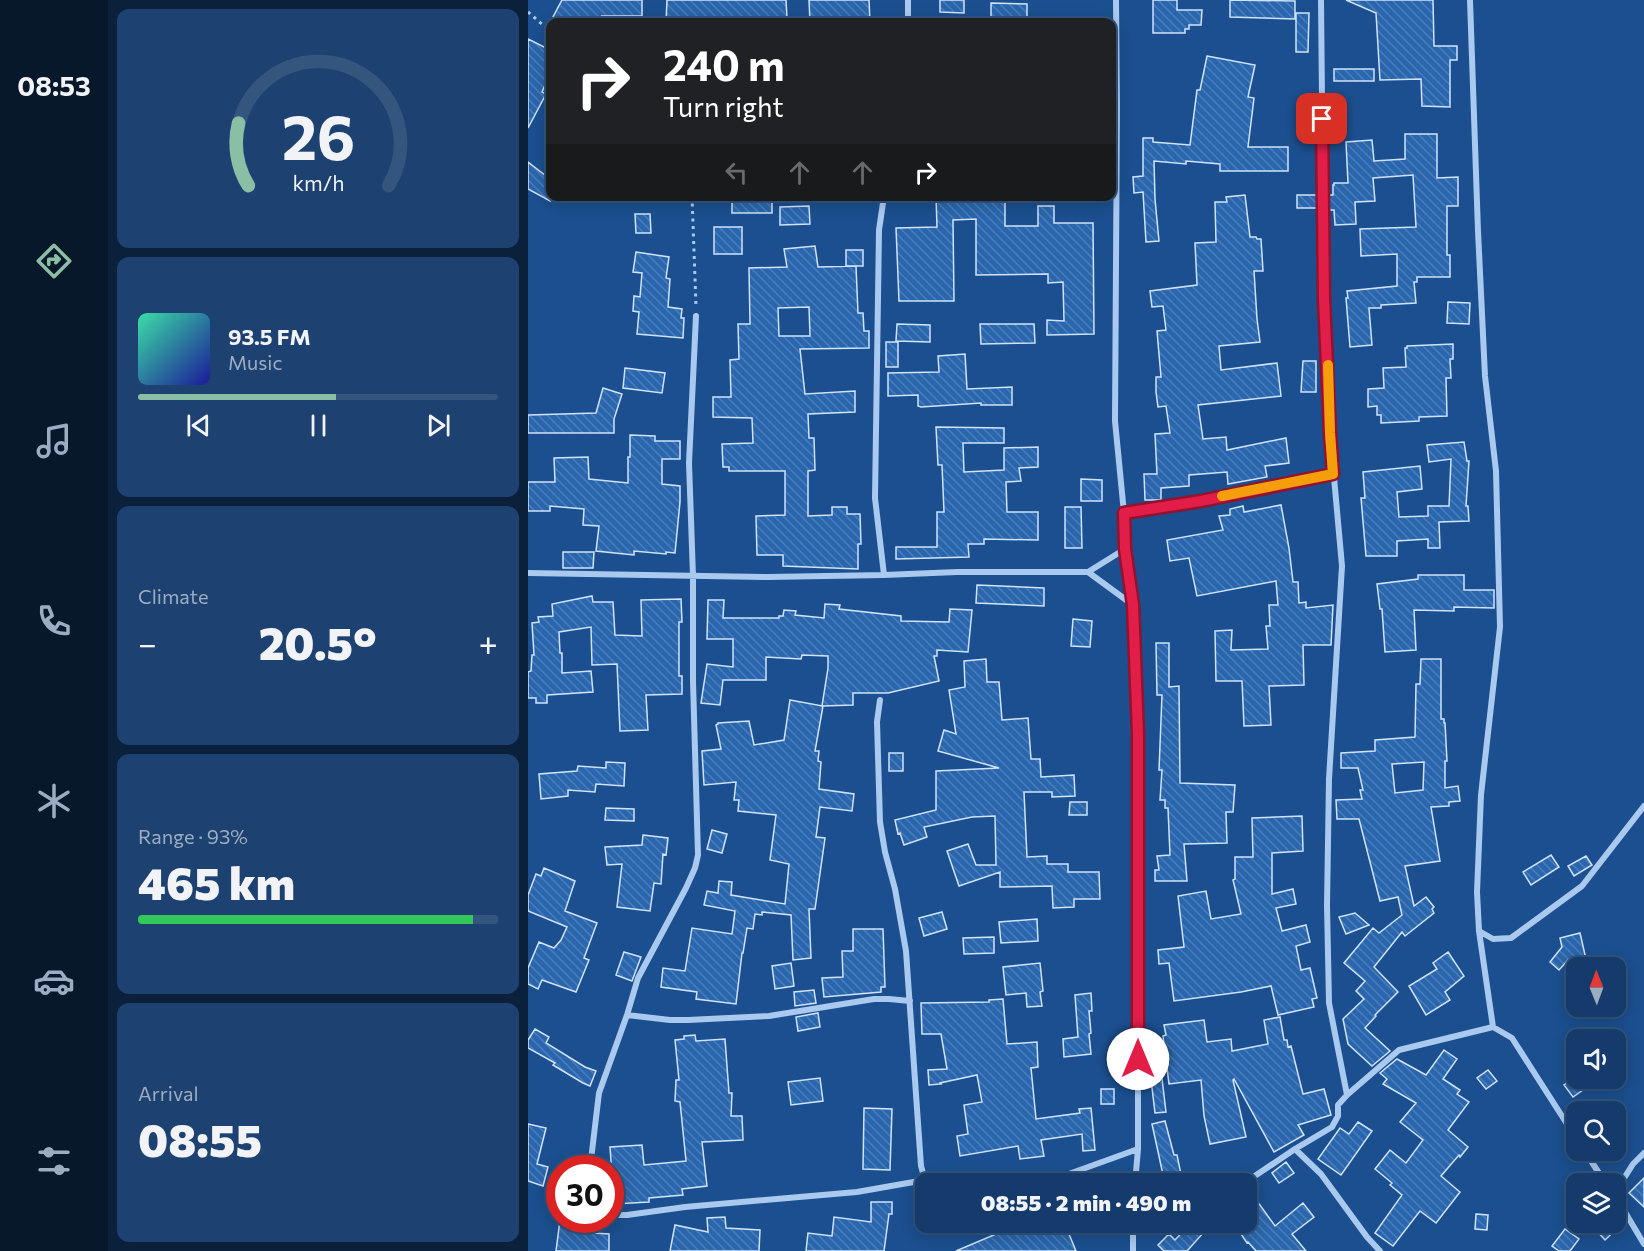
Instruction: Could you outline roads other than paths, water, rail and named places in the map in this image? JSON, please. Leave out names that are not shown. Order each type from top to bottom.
[{"type":"street","points":[[908,0],[908,18]]},
{"type":"street","points":[[1116,0],[1115,420],[1125,549],[1133,605],[1138,734],[1137,1173]]},
{"type":"street","points":[[1321,0],[1324,299],[1330,433],[1342,566],[1329,779],[1327,916],[1329,1003],[1347,1095]]},
{"type":"street","points":[[1470,0],[1485,376],[1496,471],[1500,627],[1481,795],[1477,892],[1479,931],[1493,1027]]},
{"type":"street","points":[[882,201],[879,230],[875,498],[884,575]]},
{"type":"street","points":[[592,1155],[599,1093],[638,978],[686,888],[698,855],[689,463],[696,316]]},
{"type":"street","points":[[1124,513],[1201,501],[1333,474]]},
{"type":"street","points":[[528,573],[693,576],[1088,572],[1125,549]]},
{"type":"street","points":[[1088,572],[1133,605]]},
{"type":"street","points":[[880,700],[877,722],[880,822],[906,951],[923,1173]]},
{"type":"street","points":[[1479,931],[1493,939],[1511,938],[1582,886],[1644,806]]},
{"type":"street","points":[[627,1015],[670,1020],[769,1016],[874,999],[910,1001]]},
{"type":"street","points":[[1257,1175],[1332,1127],[1338,1116],[1338,1105],[1399,1050],[1493,1027],[1512,1038],[1566,1122]]},
{"type":"street","points":[[1071,1173],[1138,1149]]},
{"type":"street","points":[[1295,1149],[1321,1174],[1367,1237],[1380,1251]]},
{"type":"street","points":[[1626,1175],[1644,1153]]},
{"type":"street","points":[[624,1215],[685,1207],[857,1192],[915,1182]]},
{"type":"street","points":[[1626,1214],[1644,1244]]},
{"type":"street","points":[[1132,1233],[1132,1251]]}]
